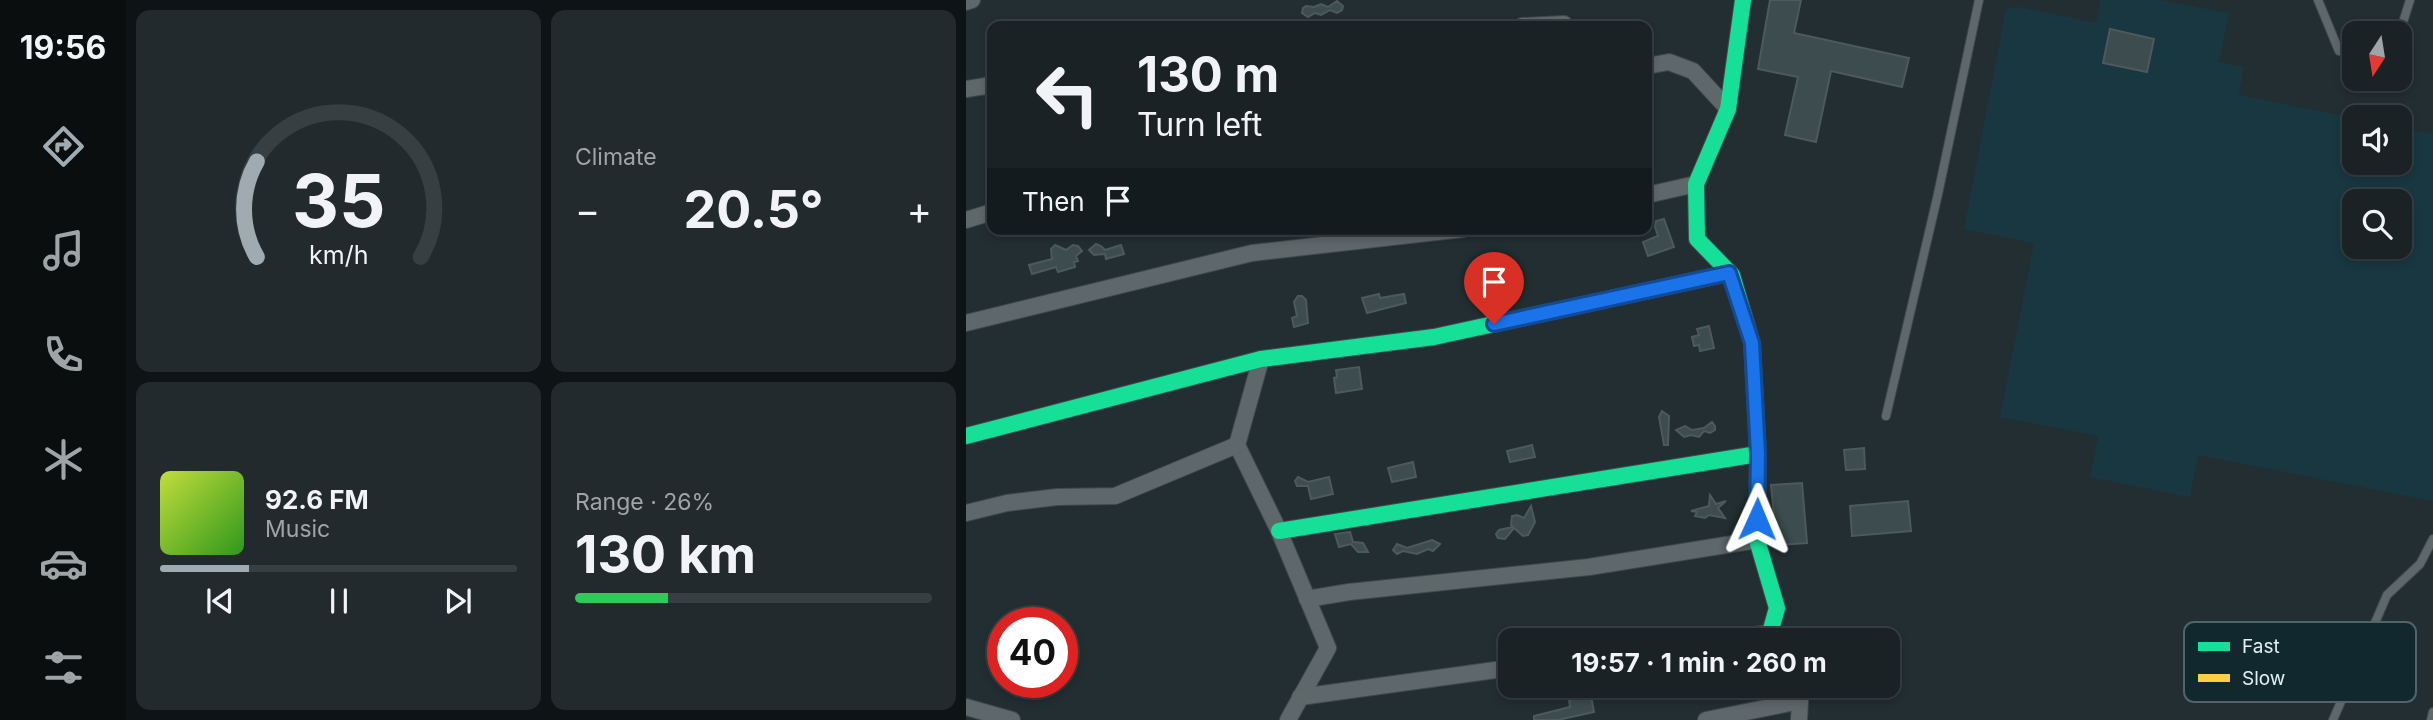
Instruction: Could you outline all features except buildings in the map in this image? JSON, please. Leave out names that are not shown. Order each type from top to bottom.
[{"type":"street","points":[[966,2],[972,0]]},
{"type":"street","points":[[1743,0],[1728,109],[1696,184],[1697,239],[1729,273],[1752,343],[1758,454],[1757,540],[1776,608],[1773,628]]},
{"type":"street","points":[[1652,65],[1669,62],[1693,71],[1728,109]]},
{"type":"street","points":[[966,89],[987,86]]},
{"type":"street","points":[[1652,194],[1696,184]]},
{"type":"street","points":[[966,220],[987,214]]},
{"type":"street","points":[[966,323],[1252,253],[1411,235]]},
{"type":"street","points":[[966,436],[1261,359],[1434,337],[1729,273]]},
{"type":"street","points":[[1261,359],[1237,445],[1279,531],[1328,648],[1288,720]]},
{"type":"street","points":[[966,513],[1007,503],[1057,496],[1115,496],[1237,445]]},
{"type":"street","points":[[1279,531],[1758,454]]},
{"type":"street","points":[[1307,599],[1590,567],[1757,540]]},
{"type":"street","points":[[1300,697],[1498,670]]},
{"type":"street","points":[[1706,720],[1783,698]]},
{"type":"street","points":[[1797,698],[1799,720]]},
{"type":"street","points":[[966,707],[1012,720]]},
{"type":"lane","points":[[1886,416],[1938,194],[1979,0]]},
{"type":"lane","points":[[2318,0],[2339,51],[2342,51]]},
{"type":"lane","points":[[2403,21],[2410,0]]},
{"type":"lane","points":[[2376,622],[2387,596],[2420,564],[2433,539]]},
{"type":"lane","points":[[2333,720],[2341,702]]},
{"type":"lane","points":[[2431,720],[2433,712]]},
{"type":"shaded area","points":[[2101,0],[2160,0],[2229,13],[2219,62],[2244,67],[2239,95],[2342,116],[2342,175],[2412,175],[2412,130],[2433,134],[2433,501],[2198,455],[2190,497],[2090,477],[2098,436],[2000,417],[2034,243],[1964,229],[2006,9],[2020,7],[2096,23]]},
{"type":"traffic: fast","points":[[1743,0],[1728,109],[1696,184],[1697,239],[1732,275],[1752,343],[1758,454],[1757,540],[1777,608],[1771,628]]},
{"type":"traffic: fast","points":[[966,436],[1261,359],[1434,337],[1600,301]]},
{"type":"traffic: fast","points":[[1279,531],[1758,454]]},
{"type":"traffic: slow","points":[[1600,301],[1729,273]]},
{"type":"route","points":[[1494,324],[1729,273],[1732,275],[1752,343],[1758,454],[1757,519]]}]
